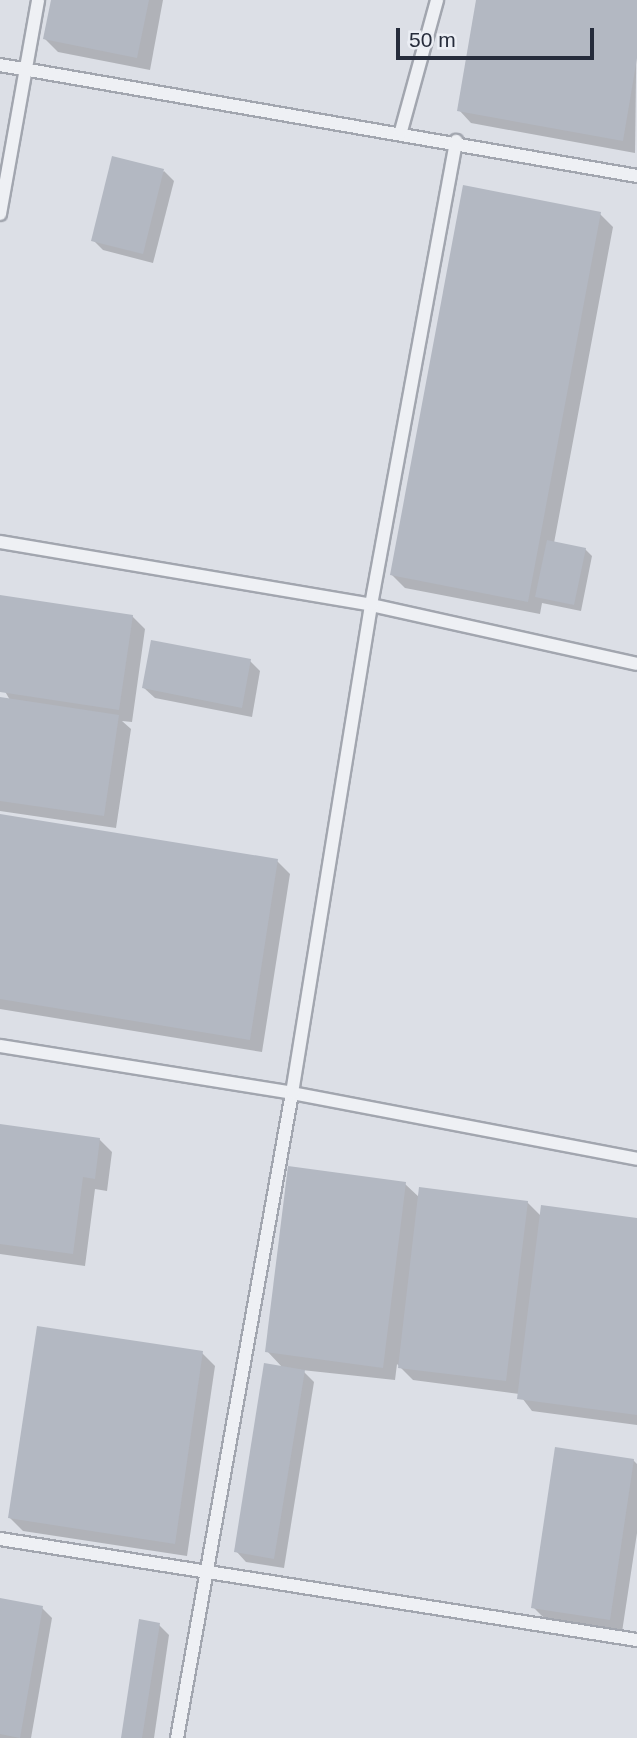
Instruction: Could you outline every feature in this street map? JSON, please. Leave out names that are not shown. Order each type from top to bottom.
[{"type":"lane","points":[[0,214],[38,0]]},
{"type":"lane","points":[[401,131],[437,0]]},
{"type":"lane","points":[[0,65],[401,131],[637,176]]},
{"type":"lane","points":[[177,1738],[204,1571],[292,1093],[371,606],[456,141]]},
{"type":"lane","points":[[0,542],[371,606],[637,664]]},
{"type":"lane","points":[[0,1046],[292,1093],[637,1160]]},
{"type":"lane","points":[[0,1539],[636,1635]]},
{"type":"building","points":[[51,0],[149,0],[137,58],[43,39]]},
{"type":"building","points":[[476,0],[637,0],[637,58],[623,141],[457,111]]},
{"type":"building","points":[[112,156],[164,169],[143,254],[91,241]]},
{"type":"building","points":[[463,185],[601,212],[528,602],[390,575]]},
{"type":"building","points":[[547,540],[586,548],[574,605],[535,597]]},
{"type":"building","points":[[0,595],[133,615],[119,710],[0,692]]},
{"type":"building","points":[[151,640],[251,659],[242,708],[142,688]]},
{"type":"building","points":[[0,697],[119,715],[104,816],[0,801]]},
{"type":"building","points":[[0,814],[278,859],[250,1040],[0,999]]},
{"type":"building","points":[[0,1124],[100,1138],[95,1179],[83,1177],[73,1254],[0,1244]]},
{"type":"building","points":[[288,1166],[406,1182],[383,1368],[265,1352]]},
{"type":"building","points":[[419,1187],[528,1201],[506,1381],[398,1368]]},
{"type":"building","points":[[541,1205],[637,1218],[637,1415],[517,1399]]},
{"type":"building","points":[[37,1326],[203,1351],[175,1544],[8,1518]]},
{"type":"building","points":[[264,1363],[305,1370],[274,1559],[234,1552]]},
{"type":"building","points":[[555,1447],[634,1459],[610,1620],[531,1608]]},
{"type":"building","points":[[0,1598],[43,1606],[20,1738],[0,1734]]},
{"type":"building","points":[[139,1619],[160,1623],[142,1738],[121,1738]]}]
